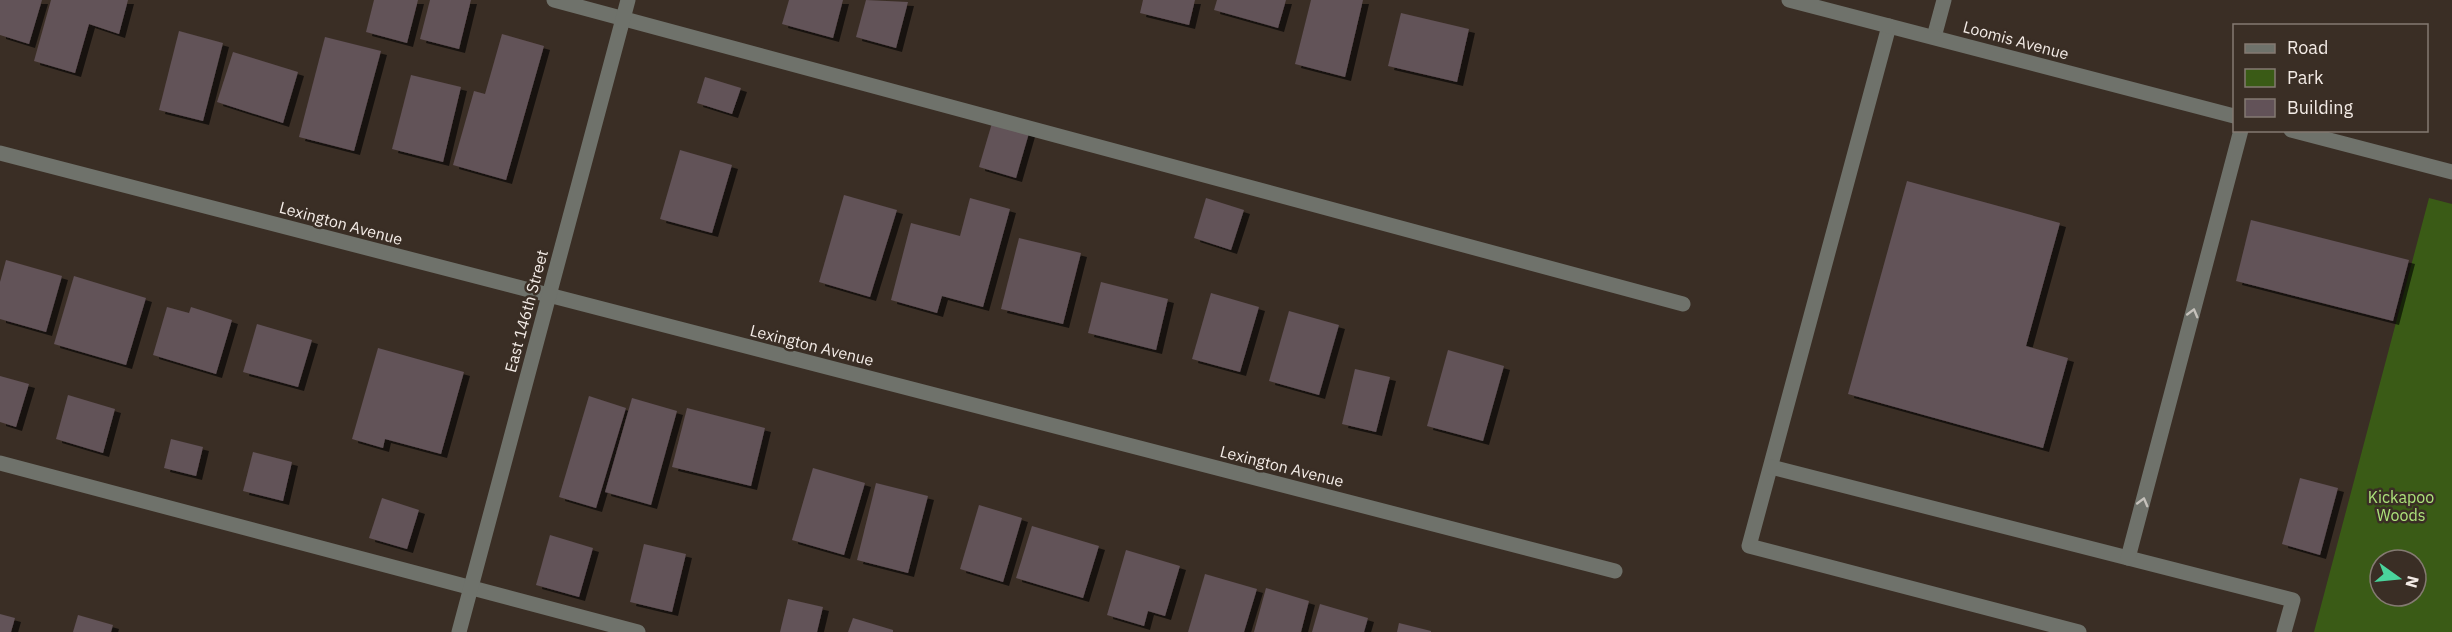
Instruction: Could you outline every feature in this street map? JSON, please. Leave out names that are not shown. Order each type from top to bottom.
[{"type":"street","points":[[554,0],[1683,304]]},
{"type":"street","name":"East 146th Street","points":[[459,632],[628,0]]},
{"type":"street","name":"Loomis Avenue","points":[[1789,0],[2233,115]]},
{"type":"street","points":[[1934,37],[1944,0]]},
{"type":"street","points":[[1889,26],[1749,546],[2079,632]]},
{"type":"street","points":[[2128,558],[2240,132]]},
{"type":"street","points":[[2299,132],[2452,172]]},
{"type":"street","name":"Lexington Avenue","points":[[0,153],[1614,571]]},
{"type":"street","points":[[0,464],[638,632]]},
{"type":"street","points":[[1771,467],[2293,600],[2284,632]]},
{"type":"green space","name":"Kickapoo Woods","points":[[2429,198],[2452,204],[2452,632],[2314,632]]},
{"type":"building","points":[[0,0],[42,0],[29,44],[0,35]]},
{"type":"building","points":[[51,0],[128,0],[119,34],[89,24],[75,73],[34,61]]},
{"type":"building","points":[[374,0],[418,0],[407,43],[366,32]]},
{"type":"building","points":[[430,0],[471,0],[459,49],[420,39]]},
{"type":"building","points":[[789,0],[843,0],[833,38],[782,24]]},
{"type":"building","points":[[866,0],[908,2],[896,48],[856,37]]},
{"type":"building","points":[[1143,0],[1195,0],[1189,25],[1140,13]]},
{"type":"building","points":[[1217,0],[1286,0],[1278,28],[1214,10]]},
{"type":"building","points":[[1311,0],[1363,0],[1345,77],[1295,64]]},
{"type":"building","points":[[1401,13],[1469,29],[1457,82],[1388,66]]},
{"type":"building","points":[[179,31],[223,43],[203,121],[159,110]]},
{"type":"building","points":[[502,34],[544,46],[506,180],[453,165],[474,91],[485,94]]},
{"type":"building","points":[[325,37],[381,51],[354,151],[299,137]]},
{"type":"building","points":[[233,52],[298,72],[283,123],[217,102]]},
{"type":"building","points":[[411,75],[461,87],[443,162],[392,149]]},
{"type":"building","points":[[705,77],[741,88],[732,114],[697,103]]},
{"type":"building","points":[[992,123],[1029,133],[1016,178],[979,167]]},
{"type":"building","points":[[680,150],[732,165],[712,233],[660,219]]},
{"type":"building","points":[[1907,181],[2060,223],[2026,346],[2068,358],[2043,448],[1848,394]]},
{"type":"building","points":[[844,195],[897,210],[870,297],[819,282]]},
{"type":"building","points":[[970,198],[1010,209],[983,307],[942,296],[937,313],[891,300],[911,223],[960,236]]},
{"type":"building","points":[[1206,198],[1244,210],[1231,250],[1194,238]]},
{"type":"building","points":[[2251,220],[2409,260],[2393,321],[2236,281]]},
{"type":"building","points":[[1019,238],[1081,253],[1063,324],[1001,309]]},
{"type":"building","points":[[6,260],[62,276],[46,332],[0,319],[0,282]]},
{"type":"building","points":[[74,276],[146,298],[126,365],[54,344]]},
{"type":"building","points":[[1101,282],[1168,299],[1156,350],[1088,333]]},
{"type":"building","points":[[1211,293],[1259,307],[1240,372],[1192,359]]},
{"type":"building","points":[[167,307],[189,313],[191,307],[232,320],[216,374],[153,355]]},
{"type":"building","points":[[1289,311],[1339,325],[1319,395],[1269,381]]},
{"type":"building","points":[[257,324],[312,340],[298,387],[243,372]]},
{"type":"building","points":[[378,348],[464,372],[441,454],[385,439],[383,448],[352,439]]},
{"type":"building","points":[[1448,350],[1504,366],[1483,441],[1427,426]]},
{"type":"building","points":[[1355,369],[1390,377],[1376,432],[1342,424]]},
{"type":"building","points":[[0,376],[29,384],[16,427],[0,422]]},
{"type":"building","points":[[68,395],[115,409],[103,453],[56,439]]},
{"type":"building","points":[[589,396],[626,408],[596,508],[559,497]]},
{"type":"building","points":[[632,398],[677,411],[651,505],[605,492]]},
{"type":"building","points":[[687,408],[765,428],[751,486],[672,467]]},
{"type":"building","points":[[171,439],[203,447],[196,476],[164,468]]},
{"type":"building","points":[[253,452],[292,462],[283,501],[243,491]]},
{"type":"building","points":[[813,468],[865,483],[844,555],[792,540]]},
{"type":"building","points":[[2300,478],[2338,488],[2320,555],[2282,544]]},
{"type":"building","points":[[876,483],[928,496],[908,573],[857,560]]},
{"type":"building","points":[[382,498],[419,510],[407,549],[369,538]]},
{"type":"building","points":[[979,505],[1022,518],[1003,582],[960,569]]},
{"type":"building","points":[[1032,526],[1099,546],[1083,598],[1016,578]]},
{"type":"building","points":[[550,535],[593,548],[579,597],[536,585]]},
{"type":"building","points":[[644,544],[686,554],[672,612],[630,602]]},
{"type":"building","points":[[1126,550],[1180,566],[1165,616],[1148,611],[1144,626],[1107,615]]},
{"type":"building","points":[[1205,574],[1257,589],[1244,632],[1188,632]]},
{"type":"building","points":[[1266,588],[1309,601],[1301,632],[1254,632]]},
{"type":"building","points":[[788,599],[823,607],[817,632],[780,632]]},
{"type":"building","points":[[1320,604],[1368,618],[1364,632],[1312,632]]},
{"type":"building","points":[[0,614],[15,618],[11,632],[0,632]]},
{"type":"building","points":[[78,615],[113,625],[111,632],[73,632]]},
{"type":"building","points":[[853,618],[893,630],[893,632],[848,632]]},
{"type":"building","points":[[1399,623],[1431,631],[1431,632],[1397,632]]}]
